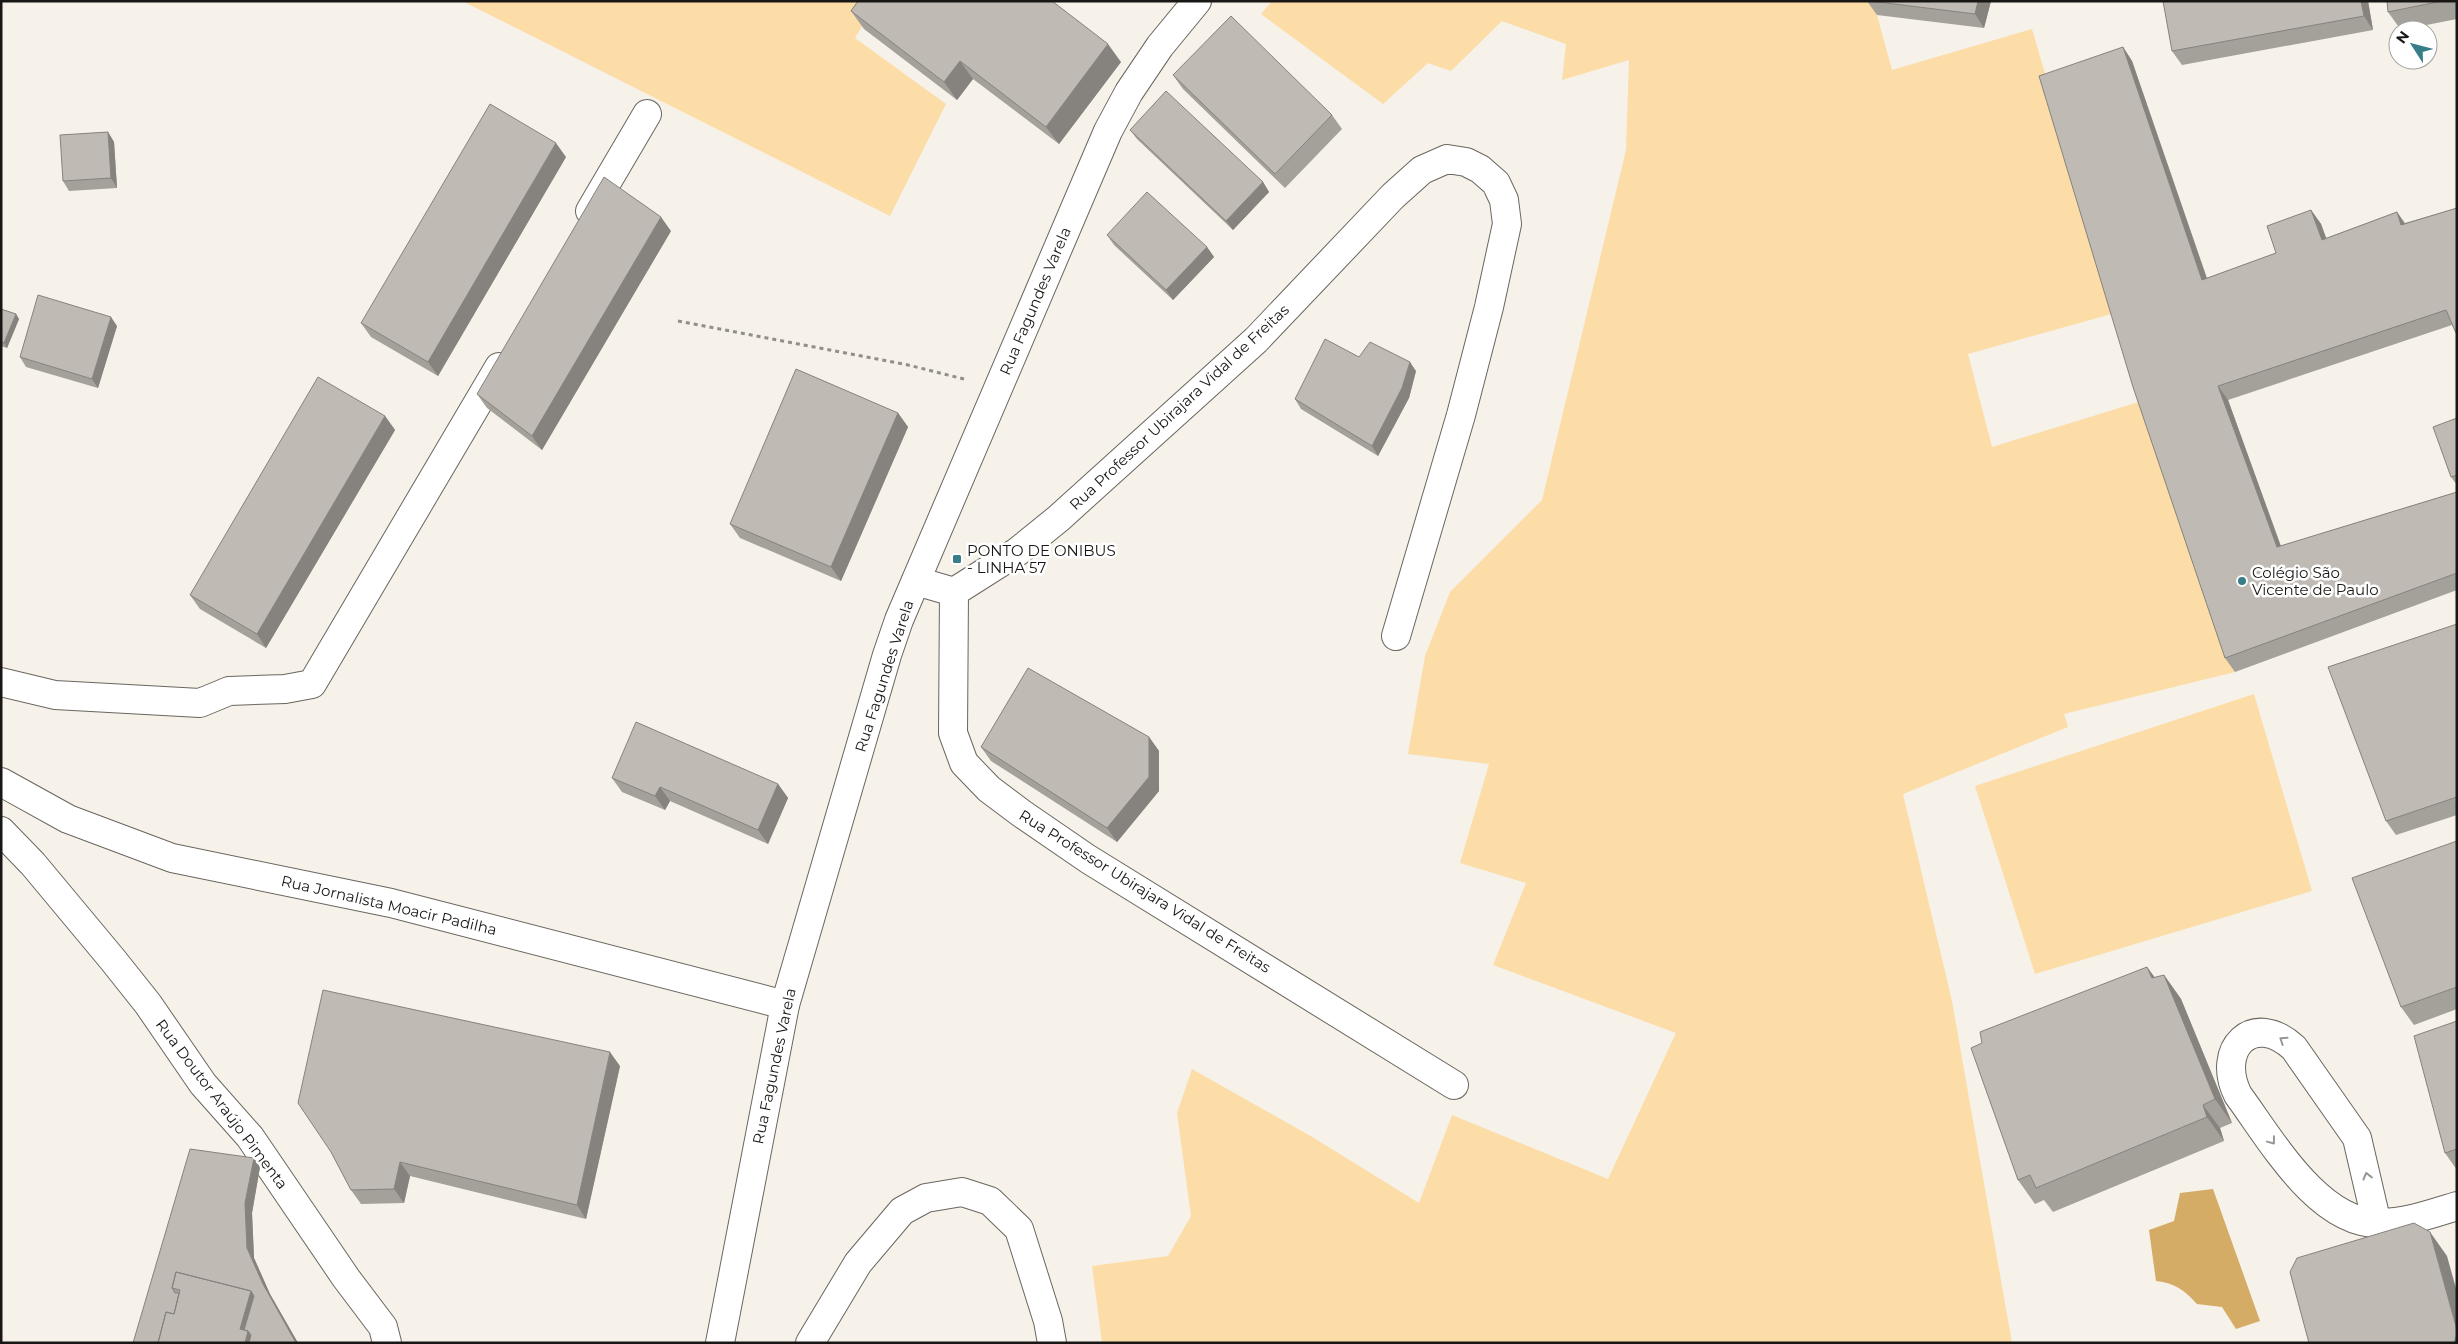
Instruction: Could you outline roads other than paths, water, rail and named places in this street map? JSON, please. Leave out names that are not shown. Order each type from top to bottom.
[{"type":"street","name":"Rua Fagundes Varela","points":[[720,1343],[785,1005],[887,655],[916,580],[1108,131],[1129,92],[1160,46],[1197,1]]},
{"type":"street","points":[[577,234],[648,114]]},
{"type":"street","name":"Rua Professor Ubirajara Vidal de Freitas","points":[[1396,636],[1461,415],[1489,307],[1506,224],[1504,200],[1496,183],[1466,162],[1447,159],[1422,170],[1393,196],[1256,340],[1060,518],[1017,552],[954,592],[953,734],[964,763],[989,789],[1021,813],[1088,859],[1454,1085]]},
{"type":"street","points":[[1,682],[55,695],[200,703],[229,691],[285,689],[312,684],[511,345]]},
{"type":"street","points":[[916,580],[954,592]]},
{"type":"street","name":"Rua Jornalista Moacir Padilha","points":[[1,782],[68,819],[172,858],[391,903],[785,1005]]},
{"type":"street","name":"Rua Doutor Araújo Pimenta","points":[[1,831],[33,864],[113,960],[148,1004],[203,1084],[250,1137],[346,1278],[383,1327],[387,1343]]},
{"type":"street","points":[[2377,1224],[2358,1138],[2294,1048],[2283,1038],[2268,1033],[2256,1033],[2244,1038],[2234,1050],[2230,1064],[2231,1082],[2238,1095],[2303,1183],[2325,1204],[2354,1218],[2377,1224],[2407,1221],[2457,1206]]},
{"type":"street","points":[[810,1343],[858,1263],[902,1210],[926,1198],[962,1192],[990,1201],[1019,1229],[1032,1267],[1052,1343]]},
{"type":"place","name":"PONTO DE ONIBUS - LINHA 57","points":[[957,559]]},
{"type":"place","name":"Colégio São Vicente de Paulo","points":[[2242,581]]}]
